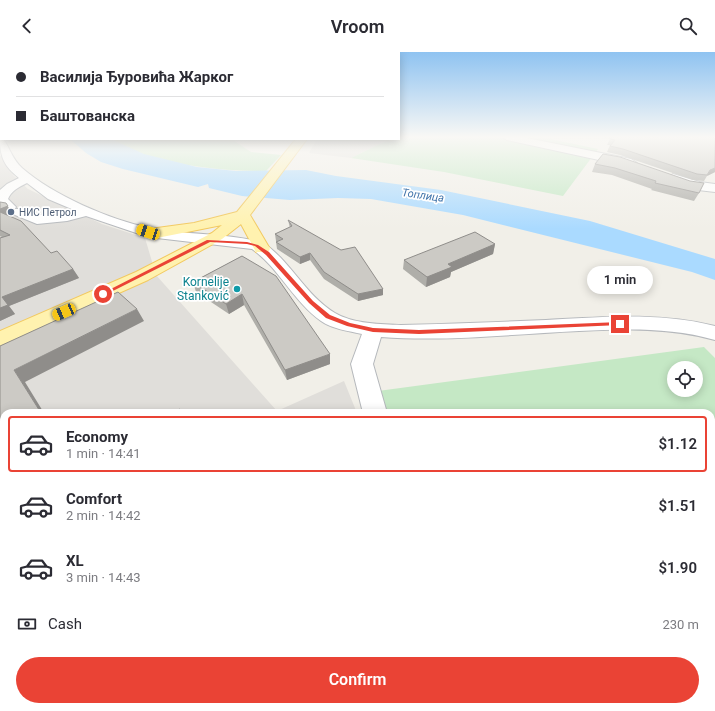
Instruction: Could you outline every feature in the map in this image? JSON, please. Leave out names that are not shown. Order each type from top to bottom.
[{"type":"main road","points":[[0,339],[77,306],[149,272],[209,241],[231,226],[244,214],[280,168]]},
{"type":"main road","points":[[152,233],[194,227],[244,214]]},
{"type":"main road","points":[[244,214],[262,249]]},
{"type":"main road","points":[[149,272],[158,264],[165,250],[161,239],[152,233]]},
{"type":"street","points":[[13,168],[27,179],[54,196],[88,211],[152,233],[209,241],[247,243],[262,249],[311,302],[328,316],[349,325],[373,330],[407,332],[606,324],[668,324],[692,326],[715,333]]},
{"type":"street","points":[[661,174],[709,187],[715,197]]},
{"type":"street","points":[[27,179],[15,183],[6,191],[1,199],[8,213],[37,220],[67,216],[88,211]]},
{"type":"street","points":[[373,330],[362,364],[374,409]]},
{"type":"shaded area","points":[[0,168],[8,168],[13,175],[28,189],[102,224],[145,238],[156,275],[275,409],[0,409]]},
{"type":"shaded area","points":[[344,381],[355,409],[281,409]]},
{"type":"green space","points":[[211,168],[269,168],[266,171]]},
{"type":"green space","points":[[416,168],[584,168],[563,196]]},
{"type":"green space","points":[[704,347],[715,358],[715,409],[384,409],[378,391]]},
{"type":"water","name":"Топлица","points":[[119,168],[204,168],[236,171],[306,170],[336,176],[441,190],[590,221],[715,259],[715,280],[692,272],[463,215],[371,199],[338,198],[290,200],[242,196],[209,188],[208,184],[198,187]]},
{"type":"building","points":[[614,168],[651,168],[690,181],[704,183],[699,193],[655,183],[656,181]]},
{"type":"building","points":[[679,168],[715,168],[710,170],[707,175],[697,174]]},
{"type":"building","points":[[0,202],[6,203],[8,206],[0,209]]},
{"type":"building","points":[[0,212],[21,221],[51,253],[57,251],[73,269],[2,297],[8,305],[0,308],[0,238],[10,235],[0,230]]},
{"type":"building","points":[[288,220],[341,250],[355,247],[383,289],[358,294],[324,272],[310,253],[300,257],[276,242],[283,239],[275,234],[292,226]]},
{"type":"building","points":[[475,232],[495,244],[448,264],[452,267],[427,277],[404,260]]},
{"type":"building","points":[[242,256],[276,276],[330,354],[285,370],[242,294],[226,304],[193,282]]},
{"type":"building","points":[[118,292],[137,309],[14,370],[38,409],[0,409],[0,346]]},
{"type":"place","name":"НИС Петрол","points":[[11,212]]},
{"type":"place","name":"Kornelije Stanković","points":[[237,289]]},
{"type":"route","points":[[103,294],[200,247],[209,241],[247,243],[262,249],[268,254],[319,310],[328,316],[349,325],[387,332],[419,332],[620,324]]}]
